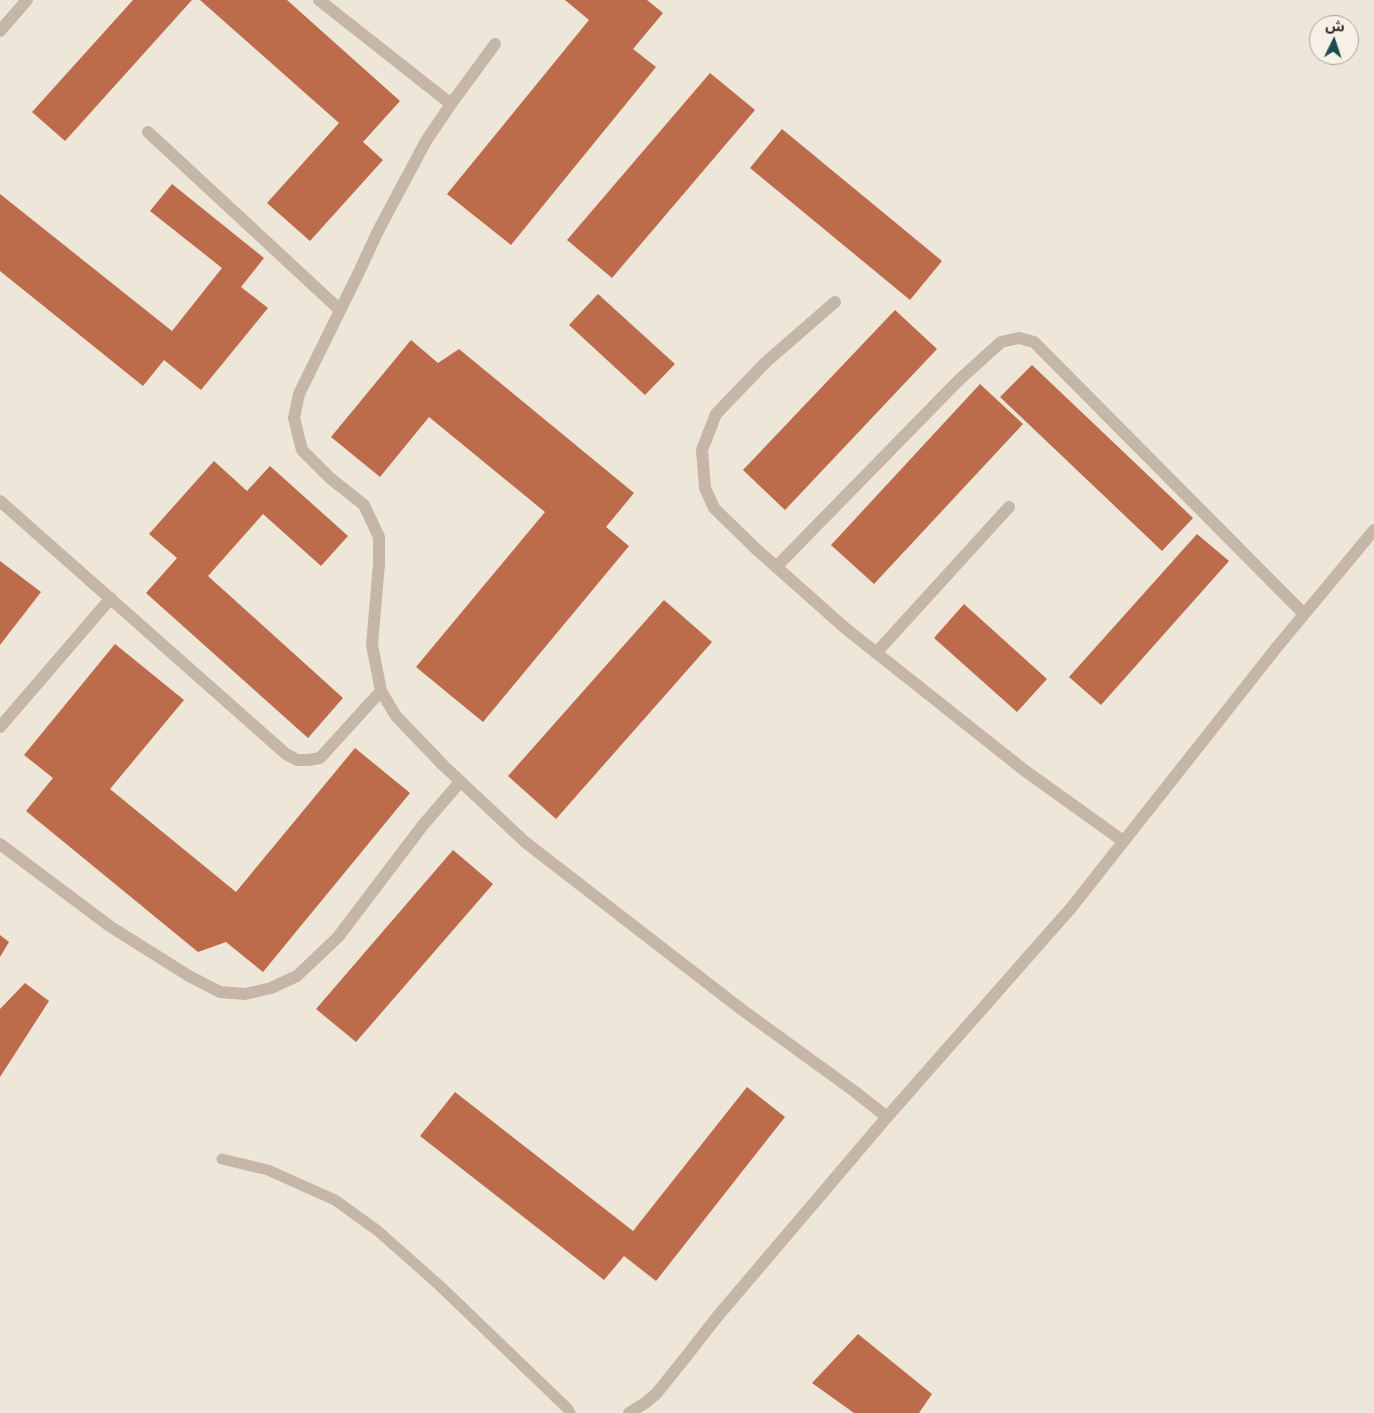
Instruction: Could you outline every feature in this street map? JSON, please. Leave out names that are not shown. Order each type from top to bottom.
[{"type":"street","points":[[0,31],[27,0]]},
{"type":"street","points":[[319,0],[451,104]]},
{"type":"street","points":[[496,44],[451,104],[411,167],[299,394],[294,418],[302,450],[330,478],[364,505],[379,537],[379,564],[372,645],[381,691],[396,716],[460,782],[525,842],[741,1009],[887,1117]]},
{"type":"street","points":[[148,132],[340,310]]},
{"type":"street","points":[[835,302],[766,362],[716,414],[702,450],[705,488],[714,508],[776,567],[845,628],[1024,770],[1123,841]]},
{"type":"street","points":[[776,567],[958,381],[1001,342],[1019,338],[1034,342],[1304,614]]},
{"type":"street","points":[[0,501],[286,754],[298,760],[320,758],[381,691]]},
{"type":"street","points":[[876,653],[1009,507]]},
{"type":"street","points":[[629,1413],[645,1404],[656,1394],[717,1317],[887,1117],[1071,908],[1304,614],[1374,530]]},
{"type":"street","points":[[0,727],[111,598]]},
{"type":"street","points":[[0,844],[111,927],[188,976],[220,992],[245,994],[271,988],[297,976],[338,937],[423,825],[460,782]]},
{"type":"lane","points":[[222,1159],[268,1170],[335,1200],[378,1231],[439,1285],[570,1413]]},
{"type":"building","points":[[133,0],[192,0],[65,141],[32,112]]},
{"type":"building","points":[[200,0],[287,0],[400,101],[363,142],[383,160],[310,241],[267,203],[339,123]]},
{"type":"building","points":[[565,0],[647,0],[663,13],[633,49],[656,67],[511,245],[447,194],[589,20]]},
{"type":"building","points":[[710,73],[755,110],[612,278],[567,240]]},
{"type":"building","points":[[782,129],[942,261],[910,300],[750,168]]},
{"type":"building","points":[[172,184],[264,258],[241,287],[268,308],[201,390],[164,360],[143,386],[0,271],[0,194],[172,331],[222,268],[150,211]]},
{"type":"building","points":[[598,294],[675,364],[645,395],[569,325]]},
{"type":"building","points":[[895,310],[937,349],[785,510],[743,470]]},
{"type":"building","points":[[411,340],[438,363],[459,349],[634,493],[606,527],[629,546],[483,722],[416,667],[545,512],[429,417],[380,477],[331,437]]},
{"type":"building","points":[[1032,365],[1193,518],[1162,551],[1000,397]]},
{"type":"building","points":[[980,384],[1023,424],[874,584],[831,545]]},
{"type":"building","points":[[214,461],[247,491],[270,466],[348,536],[321,566],[263,514],[208,576],[343,698],[308,738],[146,593],[177,558],[149,534]]},
{"type":"building","points":[[1197,534],[1229,561],[1101,705],[1069,677]]},
{"type":"building","points":[[0,561],[41,592],[0,645]]},
{"type":"building","points":[[664,600],[712,642],[556,819],[508,776]]},
{"type":"building","points":[[964,604],[1047,679],[1017,712],[934,638]]},
{"type":"building","points":[[115,644],[184,700],[110,789],[236,892],[355,748],[410,793],[263,972],[226,942],[198,952],[26,811],[53,778],[24,755]]},
{"type":"building","points":[[453,850],[493,884],[356,1042],[316,1009]]},
{"type":"building","points":[[0,935],[9,942],[0,957]]},
{"type":"building","points":[[25,983],[49,1001],[0,1077],[0,1009]]},
{"type":"building","points":[[747,1087],[785,1117],[656,1281],[624,1256],[604,1280],[420,1136],[455,1092],[633,1231]]},
{"type":"building","points":[[858,1334],[932,1394],[919,1413],[854,1413],[812,1383]]}]
